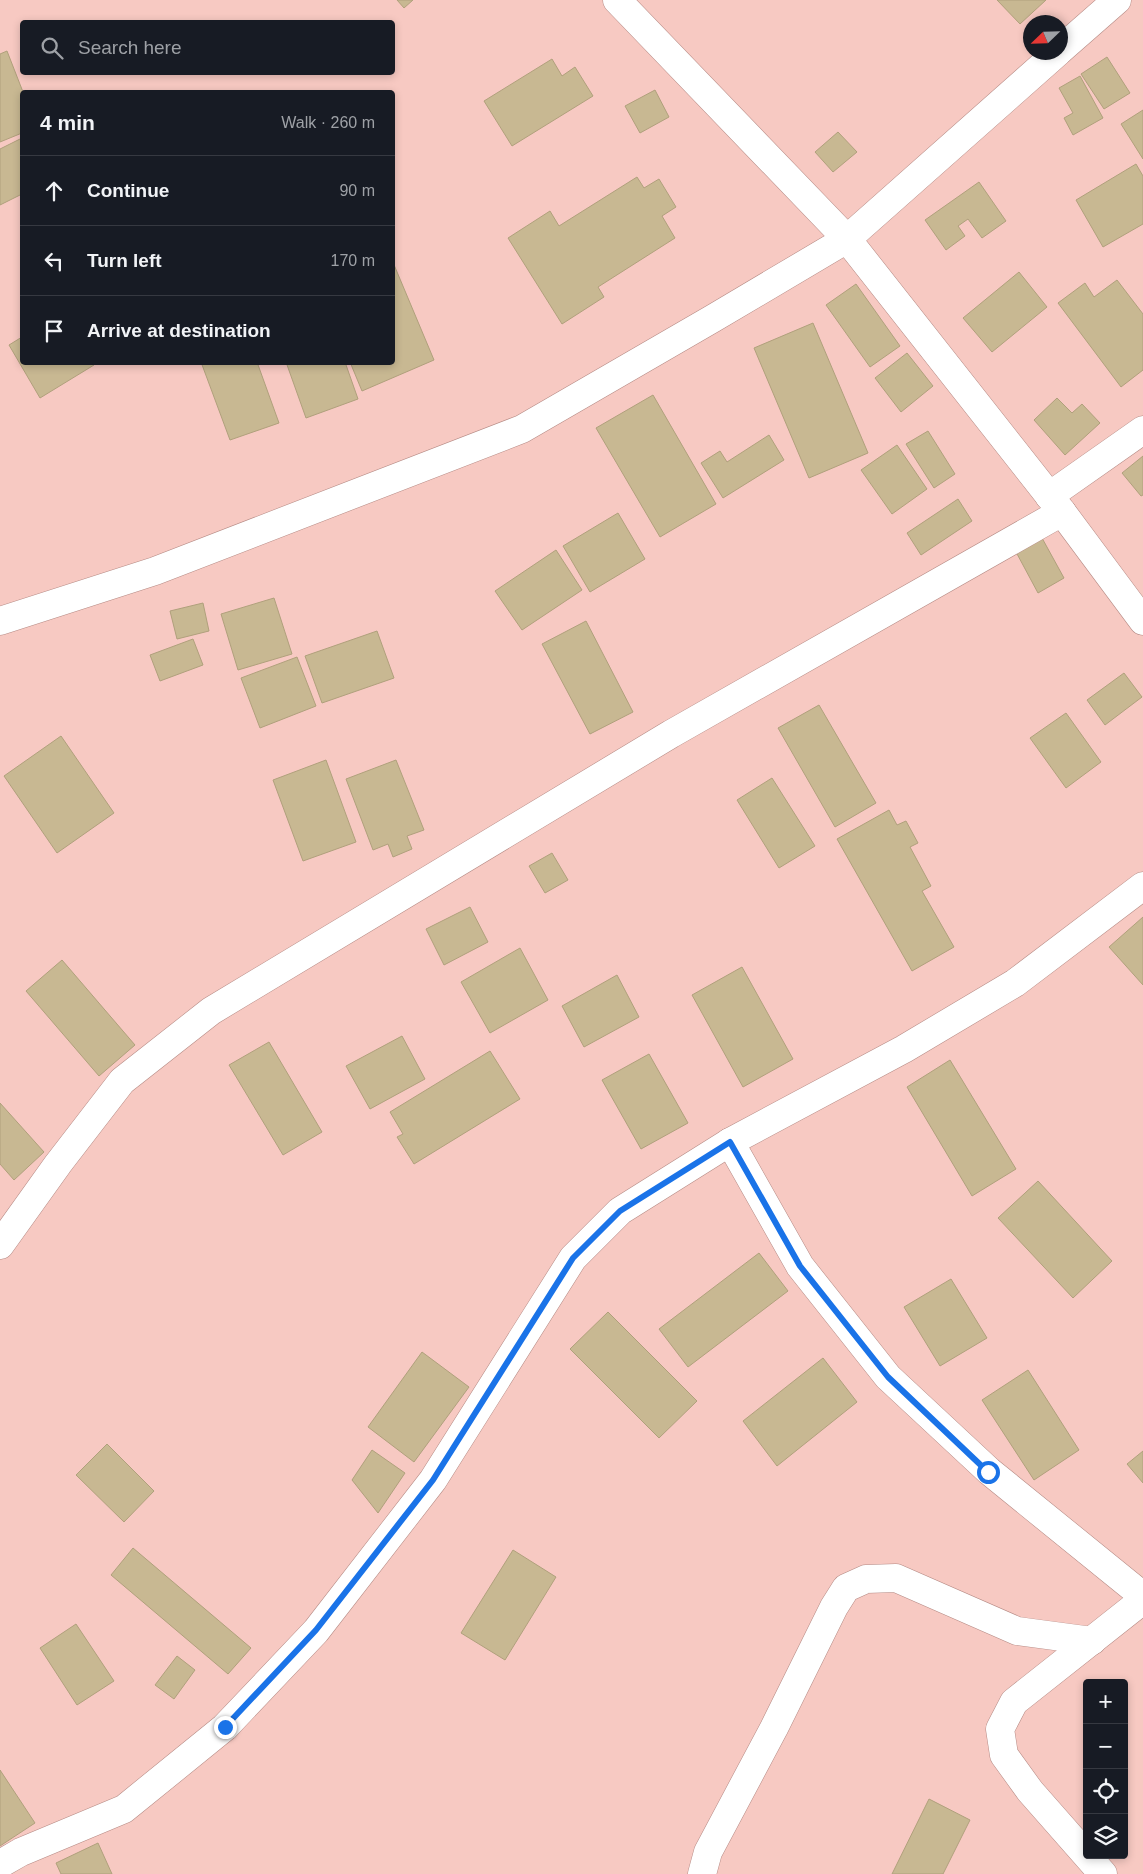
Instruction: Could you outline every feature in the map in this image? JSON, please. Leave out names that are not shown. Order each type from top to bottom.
[{"type":"street","points":[[617,0],[847,239],[1056,504],[1143,621]]},
{"type":"street","points":[[1068,43],[1117,0]]},
{"type":"street","points":[[0,621],[155,571],[522,429],[847,239],[1049,60]]},
{"type":"street","points":[[0,1245],[58,1164],[122,1081],[211,1011],[1056,504],[1143,430]]},
{"type":"street","points":[[0,1864],[21,1852],[124,1808],[225,1727],[316,1630],[433,1480],[573,1258],[620,1211],[730,1142],[904,1050],[1015,983],[1143,886]]},
{"type":"street","points":[[730,1142],[800,1266],[888,1377],[988,1472],[1143,1596]]},
{"type":"street","points":[[702,1874],[708,1852],[774,1728],[834,1607],[846,1588],[866,1579],[896,1578],[1017,1630],[1092,1641]]},
{"type":"street","points":[[1103,1874],[1030,1791],[1004,1754],[1000,1729],[1014,1702],[1143,1600]]},
{"type":"building","points":[[397,0],[413,0],[404,8]]},
{"type":"building","points":[[997,0],[1046,0],[1030,15],[1023,15],[1023,21],[1020,24]]},
{"type":"building","points":[[7,51],[22,90],[20,90],[20,134],[0,142],[0,54]]},
{"type":"building","points":[[1107,57],[1130,93],[1104,109],[1081,74]]},
{"type":"building","points":[[552,59],[562,76],[575,67],[593,96],[512,146],[484,101]]},
{"type":"building","points":[[1080,76],[1103,118],[1073,135],[1064,118],[1073,113],[1059,88]]},
{"type":"building","points":[[655,90],[669,117],[640,133],[625,106]]},
{"type":"building","points":[[1143,110],[1143,159],[1121,124]]},
{"type":"building","points":[[838,132],[857,152],[833,172],[815,152]]},
{"type":"building","points":[[20,139],[20,195],[0,205],[0,149]]},
{"type":"building","points":[[1136,164],[1143,176],[1143,224],[1103,247],[1076,200]]},
{"type":"building","points":[[637,177],[644,188],[659,179],[676,207],[662,216],[675,238],[598,287],[604,297],[562,324],[508,238],[550,211],[559,226]]},
{"type":"building","points":[[979,182],[1006,221],[982,238],[968,219],[958,226],[965,236],[946,250],[925,220]]},
{"type":"building","points":[[395,267],[434,360],[362,391],[351,365],[395,365]]},
{"type":"building","points":[[1019,272],[1047,307],[992,352],[963,318]]},
{"type":"building","points":[[1117,280],[1143,314],[1143,370],[1121,387],[1058,303],[1085,283],[1094,297]]},
{"type":"building","points":[[856,284],[900,346],[870,367],[826,305]]},
{"type":"building","points":[[813,323],[868,453],[809,478],[754,348]]},
{"type":"building","points":[[20,338],[20,364],[9,345]]},
{"type":"building","points":[[907,353],[933,386],[901,412],[875,378]]},
{"type":"building","points":[[21,365],[94,365],[40,398]]},
{"type":"building","points":[[202,365],[258,365],[279,423],[230,440]]},
{"type":"building","points":[[287,365],[346,365],[358,399],[306,418]]},
{"type":"building","points":[[653,395],[716,504],[660,537],[596,428]]},
{"type":"building","points":[[1057,398],[1072,413],[1082,404],[1100,423],[1065,455],[1034,420]]},
{"type":"building","points":[[928,431],[955,474],[934,488],[906,444]]},
{"type":"building","points":[[769,435],[784,460],[723,498],[701,463],[720,451],[727,462]]},
{"type":"building","points":[[897,445],[927,489],[892,514],[861,470]]},
{"type":"building","points":[[1143,456],[1143,495],[1141,496],[1122,473]]},
{"type":"building","points":[[958,499],[972,521],[921,555],[907,533]]},
{"type":"building","points":[[618,513],[645,559],[590,592],[563,546]]},
{"type":"building","points":[[1042,538],[1064,578],[1038,593],[1016,552]]},
{"type":"building","points":[[556,550],[582,590],[522,630],[495,591]]},
{"type":"building","points":[[274,598],[292,654],[238,670],[221,614]]},
{"type":"building","points":[[203,603],[209,631],[177,639],[170,611]]},
{"type":"building","points":[[586,621],[633,712],[590,734],[542,644]]},
{"type":"building","points":[[377,631],[394,678],[322,703],[305,656]]},
{"type":"building","points":[[193,639],[203,665],[160,681],[150,655]]},
{"type":"building","points":[[297,657],[316,706],[260,728],[241,678]]},
{"type":"building","points":[[1124,673],[1142,697],[1105,725],[1087,700]]},
{"type":"building","points":[[819,705],[876,803],[835,827],[778,728]]},
{"type":"building","points":[[1066,713],[1101,762],[1066,788],[1030,738]]},
{"type":"building","points":[[61,736],[114,813],[57,853],[4,776]]},
{"type":"building","points":[[326,760],[356,842],[303,861],[273,780]]},
{"type":"building","points":[[396,760],[424,830],[407,836],[412,849],[393,857],[388,844],[373,850],[346,779]]},
{"type":"building","points":[[772,778],[815,846],[779,868],[737,800]]},
{"type":"building","points":[[889,810],[897,825],[906,821],[918,843],[910,847],[931,886],[922,891],[954,947],[912,971],[837,839]]},
{"type":"building","points":[[552,853],[568,880],[545,893],[529,866]]},
{"type":"building","points":[[470,907],[488,942],[444,965],[426,929]]},
{"type":"building","points":[[1143,917],[1143,985],[1109,947]]},
{"type":"building","points":[[520,948],[548,1000],[490,1033],[461,982]]},
{"type":"building","points":[[62,960],[135,1045],[99,1076],[26,991]]},
{"type":"building","points":[[742,967],[793,1059],[743,1087],[692,995]]},
{"type":"building","points":[[617,975],[639,1017],[584,1047],[562,1006]]},
{"type":"building","points":[[402,1036],[425,1079],[370,1109],[346,1066]]},
{"type":"building","points":[[269,1042],[322,1132],[283,1155],[229,1065]]},
{"type":"building","points":[[490,1051],[520,1099],[414,1164],[397,1137],[403,1134],[390,1112]]},
{"type":"building","points":[[649,1054],[688,1123],[641,1149],[602,1080]]},
{"type":"building","points":[[950,1060],[1016,1169],[972,1196],[907,1087]]},
{"type":"building","points":[[0,1103],[44,1152],[14,1180],[0,1164]]},
{"type":"building","points":[[1038,1181],[1112,1261],[1073,1298],[998,1218]]},
{"type":"building","points":[[759,1253],[788,1291],[688,1367],[659,1329]]},
{"type":"building","points":[[951,1279],[987,1338],[940,1366],[904,1307]]},
{"type":"building","points":[[608,1312],[697,1401],[659,1438],[570,1349]]},
{"type":"building","points":[[422,1352],[469,1387],[414,1462],[368,1427]]},
{"type":"building","points":[[823,1358],[857,1402],[777,1466],[743,1421]]},
{"type":"building","points":[[1028,1370],[1079,1450],[1034,1480],[982,1400]]},
{"type":"building","points":[[107,1444],[154,1491],[124,1522],[76,1475]]},
{"type":"building","points":[[372,1450],[405,1473],[378,1513],[352,1480]]},
{"type":"building","points":[[1143,1451],[1143,1483],[1127,1464]]},
{"type":"building","points":[[133,1548],[251,1648],[228,1674],[111,1575]]},
{"type":"building","points":[[513,1550],[556,1577],[505,1660],[461,1633]]},
{"type":"building","points":[[76,1624],[114,1681],[77,1705],[40,1648]]},
{"type":"building","points":[[177,1656],[195,1670],[174,1699],[155,1685]]},
{"type":"building","points":[[0,1770],[35,1823],[0,1846]]},
{"type":"building","points":[[929,1799],[970,1820],[943,1874],[892,1874]]},
{"type":"building","points":[[98,1843],[112,1874],[61,1874],[56,1863]]},
{"type":"route","points":[[225,1727],[316,1630],[433,1480],[573,1258],[620,1211],[730,1142],[800,1266],[888,1377],[988,1472]]}]
